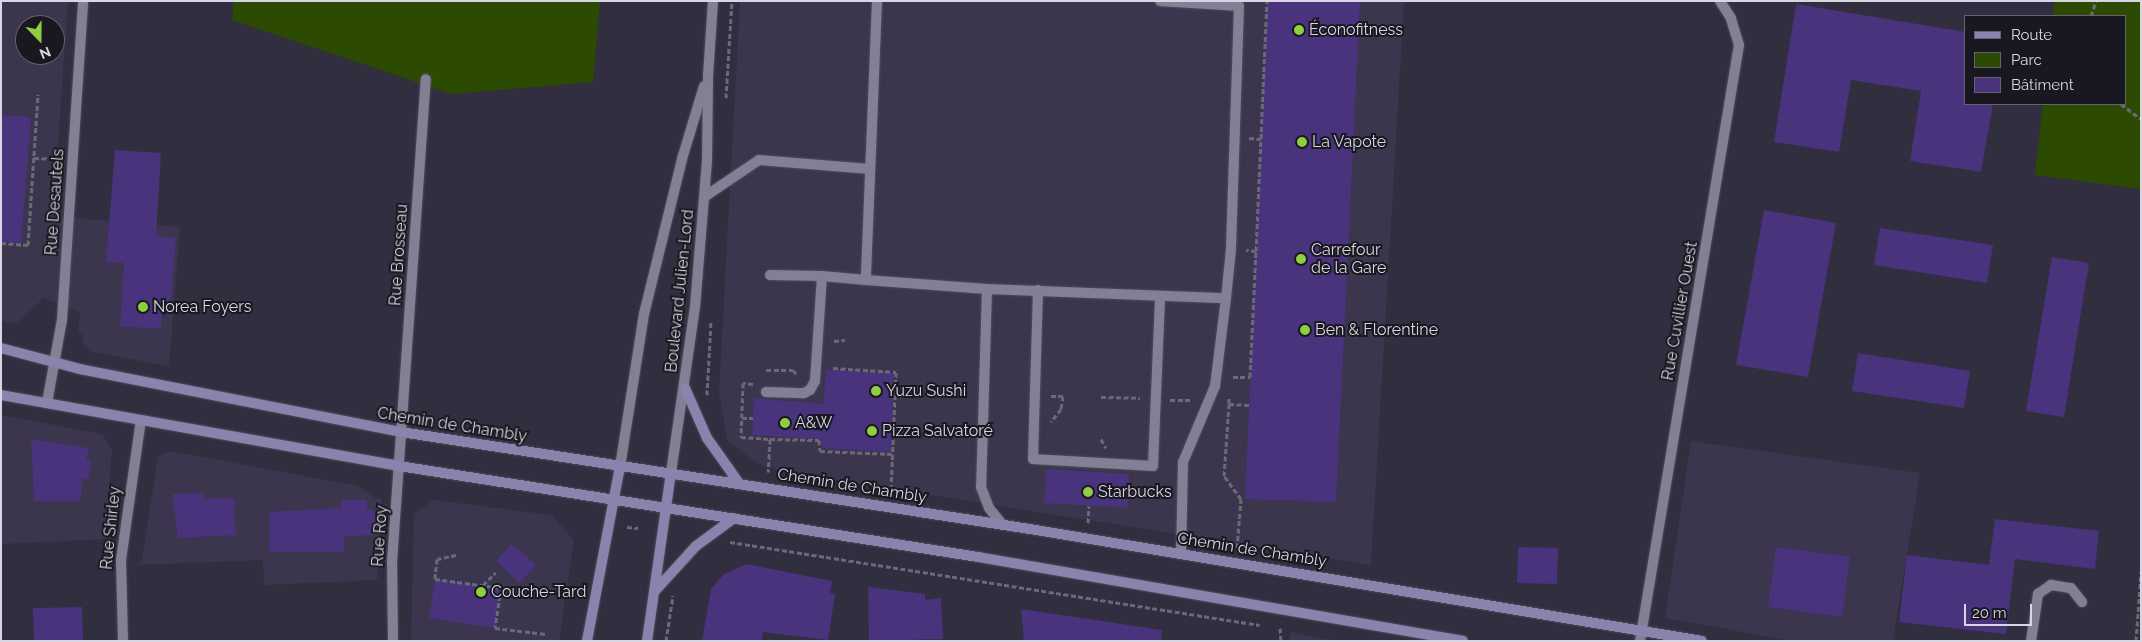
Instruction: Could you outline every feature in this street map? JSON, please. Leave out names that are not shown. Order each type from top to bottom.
[{"type":"main road","name":"Chemin de Chambly","points":[[1,348],[53,362],[401,432],[1003,525],[1702,641]]},
{"type":"main road","points":[[685,388],[710,444],[739,483]]},
{"type":"main road","points":[[1,395],[398,466],[734,518],[1463,641]]},
{"type":"main road","name":"Boulevard Julien-Lord","points":[[586,641],[620,467]]},
{"type":"main road","name":"Boulevard Julien-Lord","points":[[647,641],[671,473]]},
{"type":"main road","points":[[654,592],[696,546],[734,518]]},
{"type":"street","name":"Rue Desautels","points":[[47,403],[62,320],[83,1]]},
{"type":"street","name":"Boulevard Julien-Lord","points":[[671,473],[685,388],[704,198],[708,76],[714,1]]},
{"type":"street","points":[[866,280],[877,1]]},
{"type":"street","points":[[1160,1],[1239,6],[1231,249],[1226,298],[1215,386],[1183,462],[1182,554]]},
{"type":"street","name":"Rue Cuvillier Ouest","points":[[1640,641],[1739,45],[1731,18],[1720,1]]},
{"type":"street","name":"Boulevard Julien-Lord","points":[[620,467],[644,314],[682,159],[708,76]]},
{"type":"street","name":"Rue Brosseau","points":[[401,432],[426,80]]},
{"type":"street","points":[[704,198],[759,160],[870,169]]},
{"type":"street","points":[[770,275],[822,276],[987,289],[1226,298]]},
{"type":"street","points":[[766,392],[804,393],[810,390],[815,381],[822,276]]},
{"type":"street","points":[[987,289],[981,487],[989,508],[1003,525]]},
{"type":"street","points":[[1038,290],[1034,459],[1153,466],[1160,296]]},
{"type":"street","name":"Rue Shirley","points":[[123,641],[120,560],[141,420]]},
{"type":"street","name":"Rue Roy","points":[[393,641],[392,562],[401,432]]},
{"type":"street","points":[[2031,641],[2038,594],[2051,585],[2071,588],[2082,602]]},
{"type":"path","points":[[1256,251],[1267,1]]},
{"type":"path","points":[[2091,15],[2096,1]]},
{"type":"path","points":[[1,243],[28,245],[38,94]]},
{"type":"path","points":[[2122,105],[2141,119]]},
{"type":"path","points":[[34,158],[57,159]]},
{"type":"path","points":[[1229,386],[1230,377],[1250,377],[1255,268]]},
{"type":"path","points":[[838,341],[845,340]]},
{"type":"path","points":[[824,367],[896,372],[891,493]]},
{"type":"path","points":[[766,370],[793,370],[800,378]]},
{"type":"path","points":[[743,394],[741,437],[819,440],[820,451],[893,454]]},
{"type":"path","points":[[1229,395],[1224,476],[1241,499],[1236,563]]},
{"type":"path","points":[[1050,424],[1061,409],[1063,396]]},
{"type":"path","points":[[1101,397],[1133,398]]},
{"type":"path","points":[[1162,399],[1194,400]]},
{"type":"path","points":[[1229,404],[1249,405]]},
{"type":"path","points":[[742,418],[753,418]]},
{"type":"path","points":[[768,472],[770,439]]},
{"type":"path","points":[[1088,524],[1089,506]]},
{"type":"path","points":[[627,527],[638,528]]},
{"type":"path","points":[[723,541],[1289,629]]},
{"type":"path","points":[[456,555],[437,559],[435,578],[501,588],[495,628],[546,634]]},
{"type":"path","points":[[2136,641],[2141,571]]},
{"type":"path","points":[[483,586],[496,572]]},
{"type":"path","points":[[666,641],[670,618]]},
{"type":"path","points":[[1280,628],[1281,641]]},
{"type":"shaded area","points":[[1,1],[68,1],[65,44],[65,15],[15,15],[15,65],[64,65],[53,216],[180,227],[169,366],[92,352],[83,345],[82,334],[78,333],[80,313],[44,298],[16,324],[1,321]]},
{"type":"shaded area","points":[[740,1],[1404,1],[1371,565],[780,471],[757,463],[727,440],[719,393]]},
{"type":"shaded area","points":[[1,415],[102,434],[112,450],[105,539],[1,544]]},
{"type":"shaded area","points":[[1691,441],[1920,473],[1893,641],[1793,641],[1665,618]]},
{"type":"shaded area","points":[[170,451],[358,486],[376,499],[380,497],[383,510],[377,580],[264,585],[263,560],[137,565],[142,559],[158,457]]},
{"type":"shaded area","points":[[434,500],[551,515],[574,540],[559,641],[411,641],[414,514]]},
{"type":"shaded area","points":[[1290,632],[1338,641],[1290,641]]},
{"type":"green space","points":[[234,1],[600,1],[593,82],[452,94],[232,20]]},
{"type":"green space","points":[[2055,1],[2141,1],[2141,189],[2035,175],[2043,105],[2127,105],[2127,15],[2053,15]]},
{"type":"building","name":"Carrefour de la Gare","points":[[1267,1],[1360,1],[1336,502],[1245,499]]},
{"type":"building","points":[[1796,4],[1964,32],[1964,105],[1993,105],[1981,172],[1910,161],[1921,91],[1851,80],[1839,152],[1774,142]]},
{"type":"building","points":[[1,115],[31,117],[21,243],[1,242]]},
{"type":"building","points":[[115,150],[161,153],[156,236],[176,238],[171,301],[163,301],[161,329],[120,326],[124,263],[106,262]]},
{"type":"building","points":[[1764,210],[1836,223],[1808,377],[1736,365]]},
{"type":"building","points":[[1880,228],[1993,245],[1987,283],[1874,265]]},
{"type":"building","points":[[2052,257],[2089,263],[2064,417],[2026,411]]},
{"type":"building","points":[[1858,353],[1970,371],[1964,408],[1852,391]]},
{"type":"building","points":[[826,370],[894,373],[891,452],[822,448],[821,439],[752,435],[754,398],[823,404]]},
{"type":"building","points":[[31,439],[89,448],[86,459],[91,460],[88,480],[83,478],[80,501],[34,501]]},
{"type":"building","points":[[1046,469],[1129,474],[1127,508],[1044,503]]},
{"type":"building","points":[[203,493],[204,499],[234,498],[236,535],[178,538],[172,494]]},
{"type":"building","points":[[341,500],[367,500],[367,510],[375,510],[375,535],[344,536],[344,552],[270,552],[269,512],[341,508]]},
{"type":"building","points":[[1995,519],[2099,531],[2095,569],[2015,559],[2006,634],[1899,622],[1907,555],[1989,565]]},
{"type":"building","points":[[512,544],[536,565],[520,583],[496,561]]},
{"type":"building","points":[[1518,547],[1558,548],[1557,584],[1517,583]]},
{"type":"building","points":[[1776,547],[1850,557],[1842,617],[1768,607]]},
{"type":"building","points":[[746,564],[832,581],[830,593],[835,594],[828,640],[763,632],[762,641],[702,641],[711,589],[724,574]]},
{"type":"building","points":[[435,579],[501,588],[495,628],[429,618]]},
{"type":"building","points":[[868,587],[925,594],[925,600],[941,598],[943,639],[869,641]]},
{"type":"building","points":[[82,607],[83,641],[34,641],[33,608]]},
{"type":"building","points":[[1021,609],[1162,630],[1161,641],[1024,641]]},
{"type":"place","name":"Éconofitness","points":[[1299,30]]},
{"type":"place","name":"La Vapote","points":[[1302,142]]},
{"type":"place","name":"Carrefour de la Gare","points":[[1301,259]]},
{"type":"place","name":"Norea Foyers","points":[[143,307]]},
{"type":"place","name":"Ben & Florentine","points":[[1305,330]]},
{"type":"place","name":"Yuzu Sushi","points":[[876,391]]},
{"type":"place","name":"A&W","points":[[785,423]]},
{"type":"place","name":"Pizza Salvatoré","points":[[872,431]]},
{"type":"place","name":"Starbucks","points":[[1088,492]]},
{"type":"place","name":"Couche-Tard","points":[[481,592]]}]
